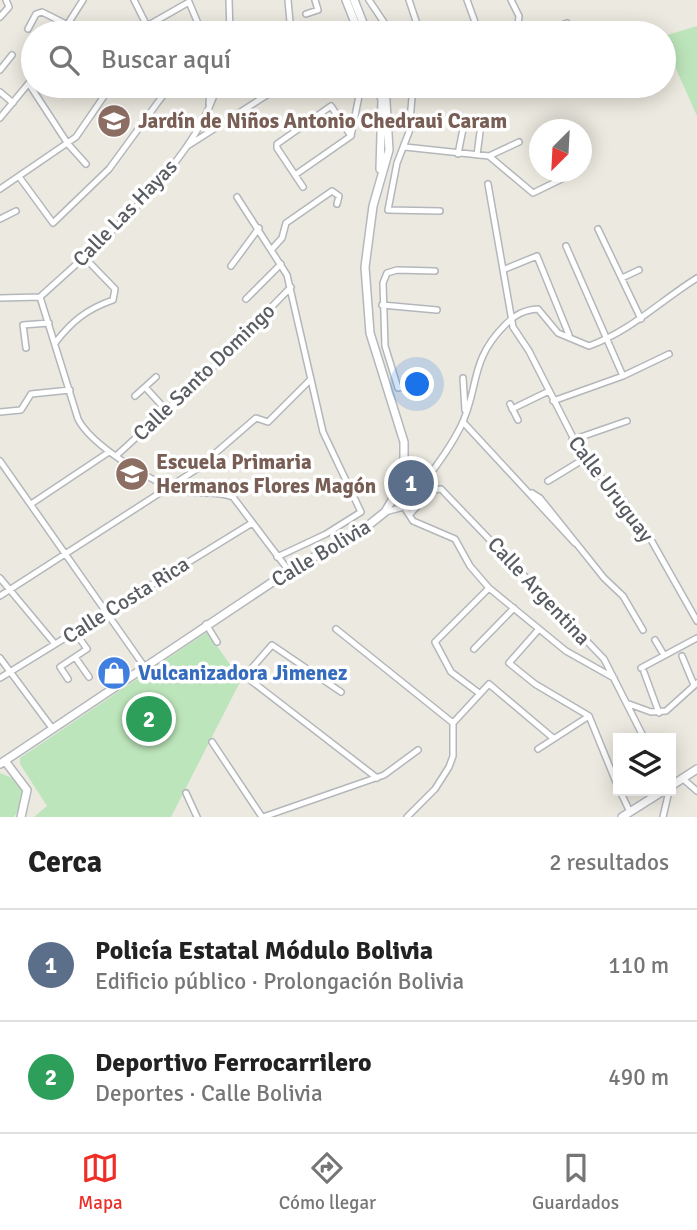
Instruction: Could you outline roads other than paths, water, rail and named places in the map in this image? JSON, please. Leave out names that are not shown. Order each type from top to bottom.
[{"type":"main road","points":[[346,0],[354,21]]},
{"type":"main road","points":[[354,0],[363,21]]},
{"type":"main road","points":[[380,173],[381,98]]},
{"type":"main road","points":[[380,173],[389,150],[386,98]]},
{"type":"main road","name":"Calle Bolivia","points":[[1,761],[206,624],[289,571],[365,528],[385,512],[398,488],[404,469],[404,442],[379,363],[366,309],[365,267],[380,173]]},
{"type":"main road","points":[[14,773],[16,753]]},
{"type":"main road","points":[[1,761],[27,790],[26,805],[21,817]]},
{"type":"main road","points":[[676,782],[697,769]]},
{"type":"main road","points":[[622,817],[655,796]]},
{"type":"street","points":[[71,21],[83,0]]},
{"type":"street","points":[[134,0],[144,21]]},
{"type":"street","points":[[229,0],[230,21]]},
{"type":"street","points":[[288,0],[290,21]]},
{"type":"street","points":[[306,14],[318,10],[315,0]]},
{"type":"street","points":[[369,0],[383,21]]},
{"type":"street","points":[[409,0],[416,21]]},
{"type":"street","points":[[467,0],[475,21]]},
{"type":"street","points":[[511,0],[519,16],[518,21]]},
{"type":"street","points":[[156,21],[189,2],[197,21]]},
{"type":"street","points":[[0,17],[8,3]]},
{"type":"street","points":[[32,21],[36,14],[42,12],[59,21]]},
{"type":"street","points":[[0,70],[12,55]]},
{"type":"street","points":[[0,92],[12,103]]},
{"type":"street","points":[[0,118],[21,93]]},
{"type":"street","points":[[38,98],[68,144],[86,164]]},
{"type":"street","points":[[0,189],[68,144],[102,98]]},
{"type":"street","points":[[20,178],[53,223],[109,169],[161,98]]},
{"type":"street","points":[[208,107],[209,98]]},
{"type":"street","name":"Calle Las Hayas","points":[[40,298],[135,207],[188,146],[212,98]]},
{"type":"street","points":[[188,146],[262,98]]},
{"type":"street","points":[[295,175],[351,136],[359,98]]},
{"type":"street","points":[[411,98],[405,147],[397,163],[388,210],[440,211]]},
{"type":"street","points":[[303,187],[277,144],[331,106],[351,136]]},
{"type":"street","points":[[458,154],[463,129]]},
{"type":"street","points":[[477,155],[480,132]]},
{"type":"street","points":[[405,147],[489,156],[519,142]]},
{"type":"street","points":[[489,156],[533,193],[556,182]]},
{"type":"street","name":"Calle Uruguay","points":[[488,184],[505,269],[513,327],[549,391],[572,440],[584,459],[624,501],[650,538],[697,621]]},
{"type":"street","points":[[272,249],[282,238],[286,223],[332,191],[339,196],[337,204]]},
{"type":"street","points":[[237,197],[272,249],[291,286],[326,444],[361,512],[326,534],[277,557]]},
{"type":"street","points":[[0,219],[16,211]]},
{"type":"street","points":[[231,266],[258,228]]},
{"type":"street","points":[[598,229],[641,319]]},
{"type":"street","points":[[566,246],[623,376]]},
{"type":"street","points":[[505,269],[537,256],[569,335]]},
{"type":"street","points":[[55,343],[69,323],[90,309],[113,300],[116,294],[115,289],[84,257]]},
{"type":"street","points":[[246,299],[281,264]]},
{"type":"street","points":[[422,384],[398,388],[388,360],[382,305],[387,273],[397,270],[435,271]]},
{"type":"street","points":[[622,278],[639,270]]},
{"type":"street","points":[[385,512],[404,508],[445,454],[463,422],[481,358],[490,340],[512,319],[526,310],[538,309],[558,333],[569,335],[589,346],[609,339],[641,319],[697,278]]},
{"type":"street","name":"Calle Santo Domingo","points":[[116,456],[291,286]]},
{"type":"street","points":[[0,298],[40,298],[83,428],[109,452],[169,486],[187,492],[233,496],[289,571]]},
{"type":"street","points":[[382,305],[436,310]]},
{"type":"street","points":[[26,348],[23,325],[49,323]]},
{"type":"street","points":[[553,401],[623,376],[669,354]]},
{"type":"street","points":[[379,363],[388,360]]},
{"type":"street","points":[[135,396],[156,377]]},
{"type":"street","points":[[463,378],[466,413]]},
{"type":"street","points":[[0,596],[218,453],[257,418],[268,422],[311,379]]},
{"type":"street","points":[[145,387],[166,410]]},
{"type":"street","points":[[0,412],[21,410],[31,394],[70,390]]},
{"type":"street","points":[[518,420],[511,407],[549,391]]},
{"type":"street","points":[[572,440],[627,421]]},
{"type":"street","points":[[463,422],[532,493],[555,524],[623,596],[643,630]]},
{"type":"street","name":"Calle Santo Domingo","points":[[31,504],[109,452]]},
{"type":"street","points":[[548,481],[584,459]]},
{"type":"street","points":[[0,461],[144,666]]},
{"type":"street","points":[[398,488],[404,508],[419,525],[455,539],[475,573],[489,588],[566,651],[614,678]]},
{"type":"street","name":"Calle Argentina","points":[[411,513],[432,490],[441,489],[604,659],[642,733]]},
{"type":"street","name":"Calle Costa Rica","points":[[0,678],[252,523]]},
{"type":"street","points":[[0,578],[55,645]]},
{"type":"street","points":[[479,693],[450,672],[435,642],[489,588]]},
{"type":"street","points":[[474,649],[514,608]]},
{"type":"street","points":[[206,624],[216,642]]},
{"type":"street","points":[[336,629],[453,723]]},
{"type":"street","points":[[539,629],[509,663],[534,684],[589,716],[613,774]]},
{"type":"street","points":[[68,678],[60,667],[87,649],[75,632]]},
{"type":"street","points":[[659,713],[642,670],[697,638]]},
{"type":"street","points":[[655,639],[664,655]]},
{"type":"street","points":[[341,692],[272,645],[245,676],[377,778]]},
{"type":"street","points":[[628,704],[659,713],[672,707],[696,684],[682,656]]},
{"type":"street","points":[[75,657],[89,677]]},
{"type":"street","points":[[0,658],[52,728]]},
{"type":"street","points":[[407,817],[435,789],[449,767],[453,756],[453,723],[489,684],[553,738]]},
{"type":"street","points":[[538,749],[589,716]]},
{"type":"street","points":[[212,742],[263,817],[377,778],[418,750]]},
{"type":"street","points":[[682,778],[697,791]]},
{"type":"street","points":[[186,793],[197,817]]},
{"type":"street","points":[[622,796],[630,812]]},
{"type":"street","points":[[663,817],[668,796]]},
{"type":"place","name":"Jardín de Niños Antonio Chedraui Caram","points":[[114,121]]},
{"type":"place","name":"Escuela Primaria Hermanos Flores Magón","points":[[132,474]]},
{"type":"place","name":"Policía Estatal Módulo Bolivia","points":[[411,483]]},
{"type":"place","name":"Vulcanizadora Jimenez","points":[[114,673]]},
{"type":"place","name":"Deportivo Ferrocarrilero","points":[[149,719]]}]
